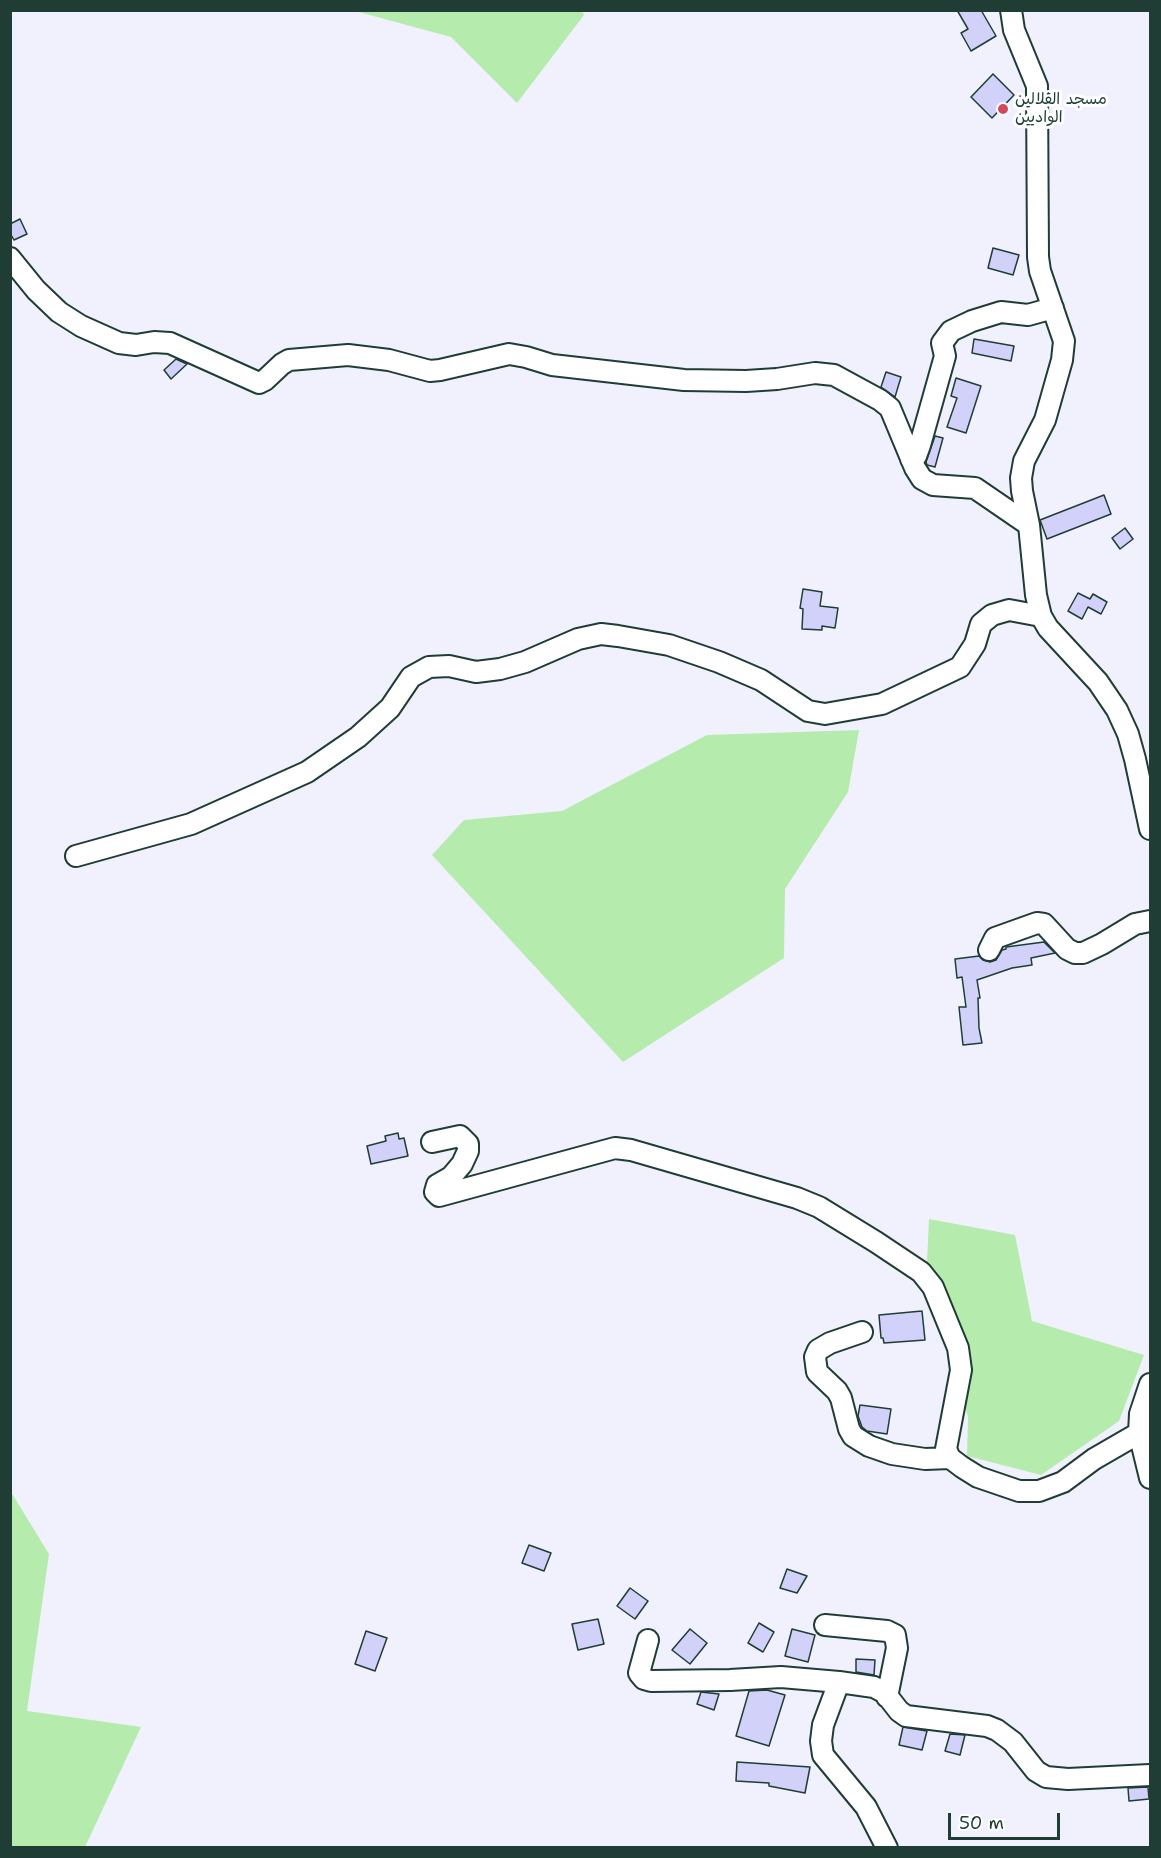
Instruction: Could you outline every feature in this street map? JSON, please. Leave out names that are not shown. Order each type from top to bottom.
[{"type":"street","points":[[1011,10],[1014,30],[1037,86],[1038,257],[1040,271],[1064,341],[1062,360],[1045,420],[1024,461],[1021,478],[1029,525],[1036,595],[1041,616],[1048,628],[1098,682],[1117,710],[1128,734],[1135,759],[1150,829]]},
{"type":"street","points":[[10,258],[36,290],[59,312],[81,326],[118,342],[136,345],[154,342],[170,343],[255,382],[262,382],[289,360],[348,355],[389,360],[430,370],[440,370],[509,354],[552,365],[684,380],[746,381],[815,373],[828,374],[844,380],[890,408],[911,459],[922,479],[933,485],[975,488],[1029,525]]},
{"type":"street","points":[[911,459],[916,456],[920,445],[945,356],[942,343],[951,331],[972,321],[1001,312],[1029,315],[1053,308]]},
{"type":"street","points":[[76,856],[191,824],[307,772],[358,737],[390,708],[411,677],[429,667],[449,666],[476,672],[500,669],[525,662],[578,639],[602,634],[669,645],[719,662],[761,680],[808,711],[825,714],[882,704],[960,667],[975,644],[981,624],[992,615],[1009,610],[1041,616]]},
{"type":"street","points":[[989,950],[995,939],[1037,923],[1044,924],[1067,949],[1075,953],[1083,953],[1135,924],[1150,921]]},
{"type":"street","points":[[432,1142],[460,1136],[468,1144],[468,1151],[462,1164],[451,1177],[437,1185],[435,1192],[439,1196],[615,1148],[631,1150],[797,1198],[819,1207],[921,1272],[933,1287],[958,1348],[961,1370],[946,1449],[950,1458],[962,1467],[988,1480],[1019,1491],[1039,1491],[1063,1482],[1094,1459],[1139,1433]]},
{"type":"street","points":[[862,1332],[831,1343],[818,1350],[815,1357],[817,1372],[837,1391],[841,1398],[849,1430],[853,1436],[869,1446],[892,1454],[926,1459],[950,1458]]},
{"type":"street","points":[[1150,1384],[1140,1414],[1139,1433],[1150,1478]]},
{"type":"street","points":[[825,1625],[887,1631],[896,1635],[897,1648],[887,1697]]},
{"type":"street","points":[[648,1640],[639,1673],[644,1679],[651,1681],[781,1677],[874,1687],[885,1693],[906,1716],[987,1726],[997,1730],[1013,1742],[1036,1771],[1046,1777],[1068,1779],[1150,1775]]},
{"type":"street","points":[[839,1682],[823,1725],[821,1741],[823,1755],[866,1807],[887,1848]]},
{"type":"green space","points":[[355,11],[582,11],[584,15],[517,103],[451,37]]},
{"type":"green space","points":[[859,730],[848,792],[785,889],[784,958],[623,1062],[432,855],[464,820],[562,811],[707,735]]},
{"type":"green space","points":[[929,1219],[1015,1235],[1032,1321],[1144,1355],[1119,1421],[1041,1475],[967,1456],[968,1417],[927,1262]]},
{"type":"green space","points":[[11,1492],[49,1554],[27,1711],[141,1727],[85,1847],[11,1847]]},
{"type":"building","points":[[957,10],[981,10],[996,36],[971,51],[961,33],[968,29]]},
{"type":"building","points":[[993,74],[1014,95],[992,118],[971,97]]},
{"type":"building","points":[[20,219],[27,234],[14,240],[10,233],[10,224]]},
{"type":"building","points":[[993,248],[1019,255],[1013,275],[988,268]]},
{"type":"building","points":[[974,339],[1014,346],[1011,361],[972,353]]},
{"type":"building","points":[[176,359],[187,364],[171,379],[164,370]]},
{"type":"building","points":[[886,372],[901,377],[895,397],[881,387]]},
{"type":"building","points":[[956,378],[981,386],[966,433],[947,427],[957,398],[951,396]]},
{"type":"building","points":[[935,436],[943,438],[935,467],[927,465],[926,462]]},
{"type":"building","points":[[1104,495],[1111,514],[1047,539],[1040,520]]},
{"type":"building","points":[[1125,528],[1133,539],[1120,549],[1112,538]]},
{"type":"building","points":[[803,589],[822,592],[820,606],[838,608],[835,628],[822,626],[822,630],[802,629],[803,609],[800,608]]},
{"type":"building","points":[[1078,593],[1090,599],[1093,594],[1107,602],[1101,614],[1088,607],[1082,619],[1068,611]]},
{"type":"building","points":[[1044,942],[1055,953],[1031,958],[1032,965],[1012,968],[977,980],[980,998],[978,998],[979,1028],[982,1043],[963,1045],[959,1007],[966,1007],[962,977],[957,978],[955,959],[979,956],[990,962],[996,960],[1006,947]]},
{"type":"building","points":[[398,1133],[399,1139],[404,1138],[408,1156],[371,1164],[367,1146],[386,1141],[385,1136]]},
{"type":"building","points":[[922,1311],[925,1340],[884,1343],[881,1338],[879,1315]]},
{"type":"building","points":[[860,1405],[891,1409],[887,1434],[867,1431],[862,1427],[858,1416]]},
{"type":"building","points":[[529,1545],[551,1553],[544,1571],[522,1563]]},
{"type":"building","points":[[787,1569],[807,1576],[797,1593],[780,1588]]},
{"type":"building","points":[[630,1588],[648,1601],[635,1619],[617,1606]]},
{"type":"building","points":[[598,1619],[604,1644],[578,1650],[572,1624]]},
{"type":"building","points":[[759,1623],[774,1632],[763,1652],[748,1643]]},
{"type":"building","points":[[690,1629],[707,1643],[690,1664],[672,1650]]},
{"type":"building","points":[[792,1629],[815,1635],[808,1662],[785,1656]]},
{"type":"building","points":[[366,1631],[387,1638],[375,1671],[355,1664]]},
{"type":"building","points":[[856,1659],[875,1660],[874,1675],[856,1672]]},
{"type":"building","points":[[767,1690],[785,1695],[769,1746],[736,1736],[749,1691]]},
{"type":"building","points":[[701,1692],[719,1694],[714,1710],[697,1704]]},
{"type":"building","points":[[903,1727],[927,1731],[922,1750],[899,1745]]},
{"type":"building","points":[[950,1734],[965,1735],[960,1755],[945,1751]]},
{"type":"building","points":[[737,1762],[810,1767],[805,1793],[769,1786],[769,1783],[736,1781]]},
{"type":"building","points":[[1148,1787],[1149,1799],[1129,1801],[1128,1788]]},
{"type":"place","name":"مسجد القلالين الواديين","points":[[1003,109]]}]
